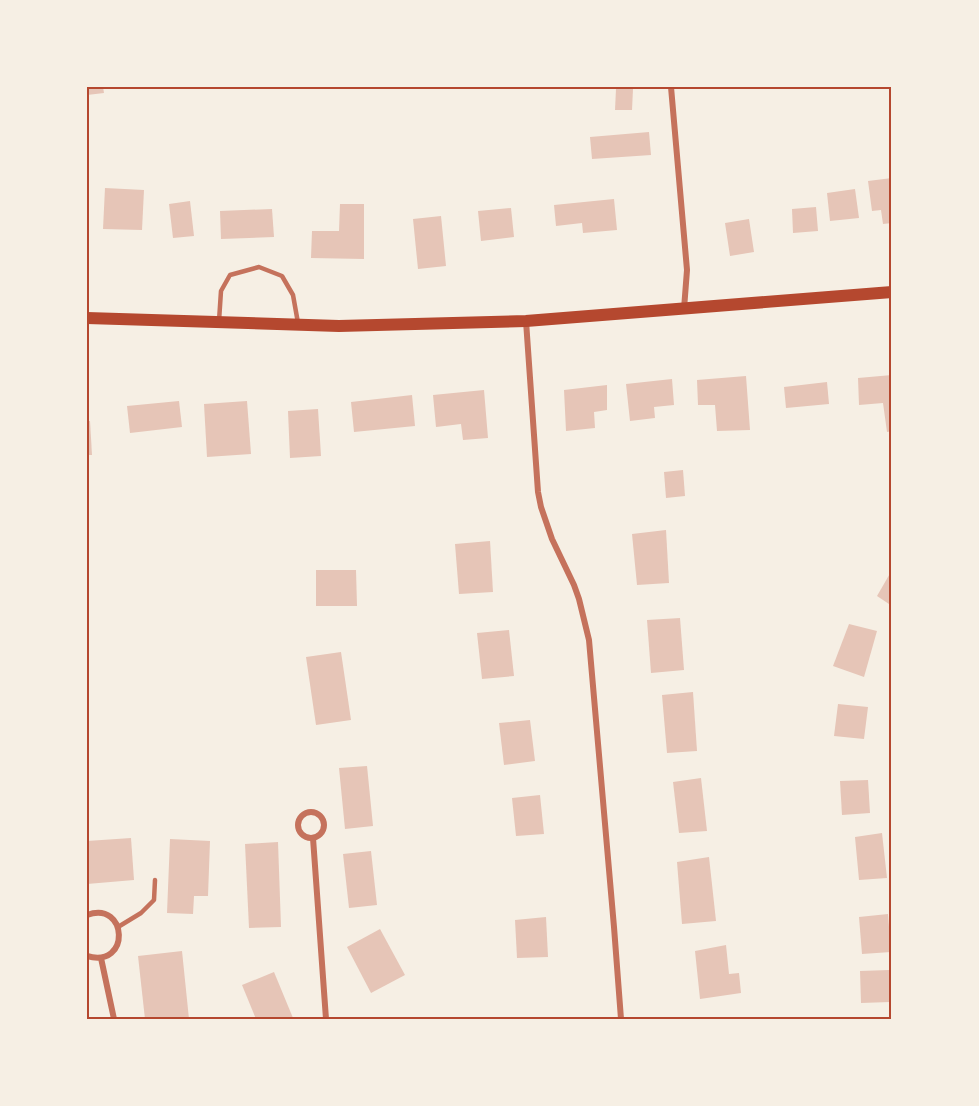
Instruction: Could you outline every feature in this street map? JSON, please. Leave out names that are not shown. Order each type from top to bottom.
[{"type":"main road","points":[[87,318],[339,326],[526,321],[892,292]]},
{"type":"street","points":[[671,87],[687,270],[684,310]]},
{"type":"street","points":[[526,321],[538,492],[552,539],[579,599],[589,639],[621,1019]]},
{"type":"street","points":[[306,813],[315,813],[323,822],[320,834],[313,838],[305,837],[299,831],[298,822],[306,813]]},
{"type":"street","points":[[313,838],[326,1019]]},
{"type":"street","points":[[87,915],[101,912],[108,915],[114,920],[120,935],[119,943],[109,955],[101,958],[87,956]]},
{"type":"street","points":[[101,958],[114,1019]]},
{"type":"lane","points":[[219,322],[221,291],[230,275],[259,267],[282,276],[293,295],[298,325]]},
{"type":"lane","points":[[118,927],[141,913],[154,900],[154,880]]},
{"type":"building","points":[[87,87],[103,87],[104,93],[87,95]]},
{"type":"building","points":[[616,89],[633,89],[632,110],[615,110]]},
{"type":"building","points":[[649,132],[651,155],[592,159],[590,137]]},
{"type":"building","points":[[892,178],[892,223],[883,224],[881,210],[872,211],[868,181]]},
{"type":"building","points":[[105,188],[144,190],[142,230],[103,229]]},
{"type":"building","points":[[855,189],[859,218],[830,221],[827,193]]},
{"type":"building","points":[[614,199],[617,230],[583,233],[582,223],[556,226],[554,205]]},
{"type":"building","points":[[190,201],[194,236],[173,238],[169,204]]},
{"type":"building","points":[[340,204],[364,204],[364,259],[311,258],[312,231],[339,231]]},
{"type":"building","points":[[816,207],[818,231],[793,233],[792,209]]},
{"type":"building","points":[[511,208],[514,237],[481,241],[478,211]]},
{"type":"building","points":[[272,209],[274,237],[221,239],[220,211]]},
{"type":"building","points":[[441,216],[446,266],[418,269],[413,219]]},
{"type":"building","points":[[749,219],[754,252],[730,256],[725,223]]},
{"type":"building","points":[[892,375],[892,431],[887,432],[883,403],[859,405],[858,378]]},
{"type":"building","points":[[746,376],[750,430],[717,431],[715,405],[698,405],[697,380]]},
{"type":"building","points":[[672,379],[674,405],[654,407],[655,418],[630,421],[626,384]]},
{"type":"building","points":[[827,382],[829,404],[786,408],[784,387]]},
{"type":"building","points":[[607,385],[607,410],[594,412],[595,428],[566,431],[564,390]]},
{"type":"building","points":[[484,390],[488,438],[463,440],[461,424],[436,427],[433,395]]},
{"type":"building","points":[[412,395],[415,426],[354,432],[351,402]]},
{"type":"building","points":[[179,401],[182,427],[130,433],[127,406]]},
{"type":"building","points":[[247,401],[251,454],[207,457],[204,404]]},
{"type":"building","points":[[318,409],[321,456],[290,458],[288,411]]},
{"type":"building","points":[[87,421],[90,421],[92,455],[87,455]]},
{"type":"building","points":[[683,470],[685,496],[666,498],[664,472]]},
{"type":"building","points":[[666,530],[669,583],[637,585],[632,534]]},
{"type":"building","points":[[490,541],[493,592],[459,594],[455,544]]},
{"type":"building","points":[[316,570],[356,570],[357,606],[316,606]]},
{"type":"building","points":[[892,570],[892,606],[877,596]]},
{"type":"building","points":[[680,618],[684,670],[651,673],[647,620]]},
{"type":"building","points":[[849,624],[877,631],[864,677],[833,666]]},
{"type":"building","points":[[509,630],[514,676],[482,679],[477,633]]},
{"type":"building","points":[[341,652],[351,720],[316,725],[306,657]]},
{"type":"building","points":[[693,692],[697,751],[667,753],[662,695]]},
{"type":"building","points":[[838,704],[868,707],[864,739],[834,736]]},
{"type":"building","points":[[530,720],[535,761],[504,765],[499,723]]},
{"type":"building","points":[[367,766],[373,826],[345,829],[339,768]]},
{"type":"building","points":[[701,778],[707,831],[679,833],[673,782]]},
{"type":"building","points":[[868,780],[870,813],[842,815],[840,781]]},
{"type":"building","points":[[540,795],[544,834],[516,836],[512,798]]},
{"type":"building","points":[[882,833],[887,878],[859,880],[855,837]]},
{"type":"building","points":[[131,838],[134,880],[87,884],[87,841]]},
{"type":"building","points":[[170,839],[210,841],[208,896],[194,896],[193,914],[167,913]]},
{"type":"building","points":[[278,842],[281,927],[249,928],[245,844]]},
{"type":"building","points":[[371,851],[377,905],[349,908],[343,854]]},
{"type":"building","points":[[709,857],[716,921],[682,924],[677,862]]},
{"type":"building","points":[[888,914],[891,952],[862,954],[859,917]]},
{"type":"building","points":[[546,917],[548,957],[517,958],[515,920]]},
{"type":"building","points":[[380,929],[405,975],[371,993],[347,947]]},
{"type":"building","points":[[726,945],[729,974],[739,973],[741,993],[700,999],[695,951]]},
{"type":"building","points":[[182,951],[189,1019],[145,1019],[138,956]]},
{"type":"building","points":[[889,970],[890,1002],[861,1003],[860,971]]},
{"type":"building","points":[[274,972],[293,1018],[256,1019],[242,985]]}]
